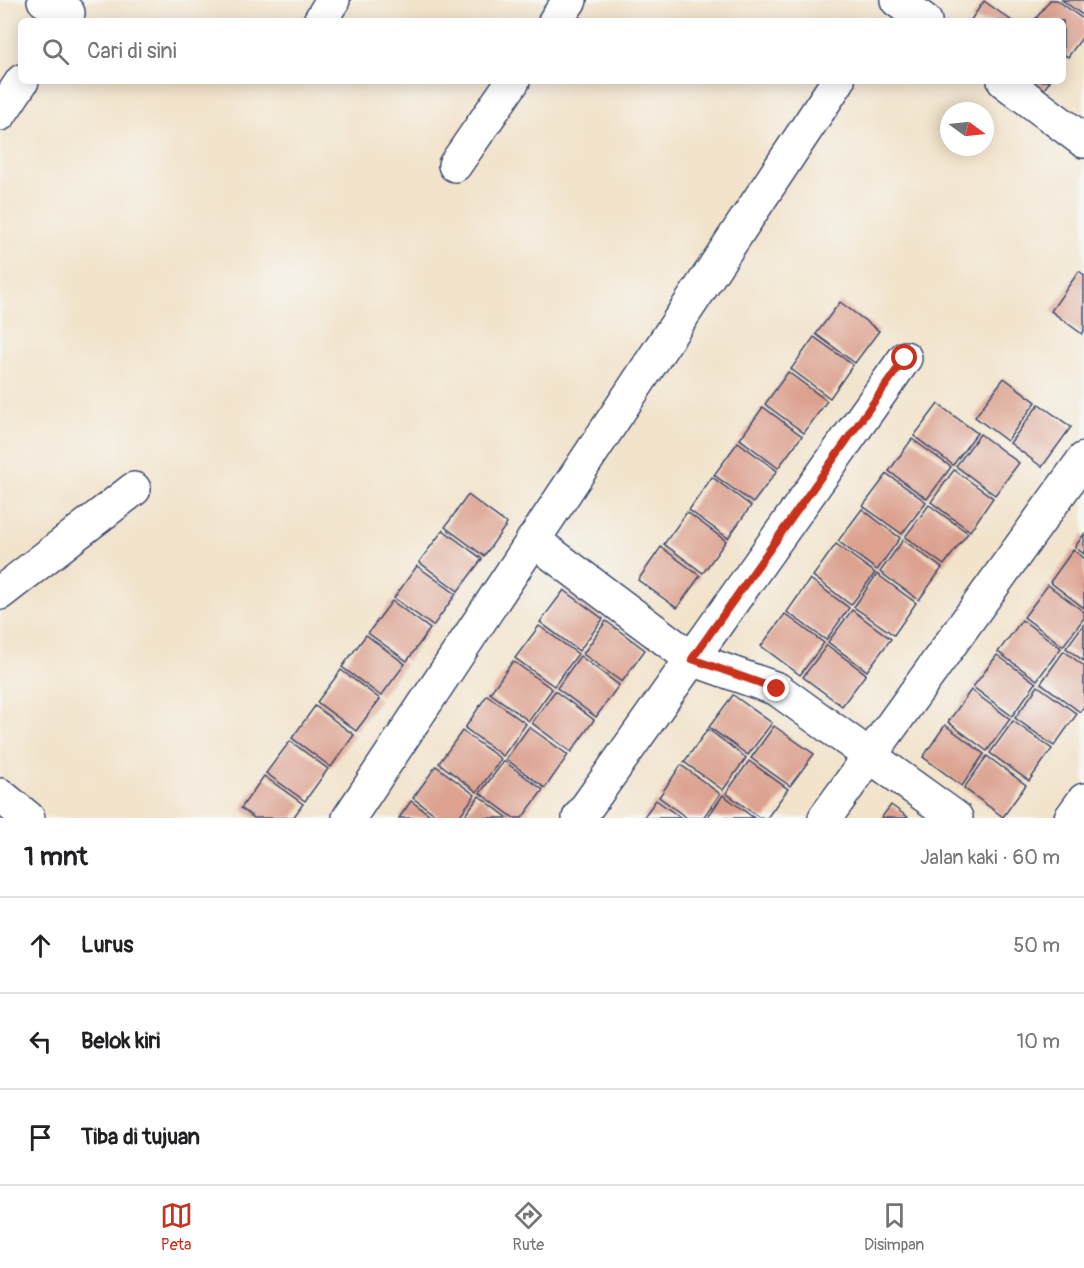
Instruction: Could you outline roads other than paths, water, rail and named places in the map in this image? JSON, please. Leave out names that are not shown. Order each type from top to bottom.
[{"type":"street","points":[[322,18],[333,0]]},
{"type":"street","points":[[557,18],[570,0]]},
{"type":"street","points":[[880,18],[892,0]]},
{"type":"street","points":[[897,0],[921,18]]},
{"type":"street","points":[[0,114],[20,84]]},
{"type":"street","points":[[455,165],[511,84]]},
{"type":"street","points":[[349,818],[836,84]]},
{"type":"street","points":[[1009,84],[1080,129]]},
{"type":"street","points":[[579,818],[905,358]]},
{"type":"street","points":[[825,818],[1084,459]]},
{"type":"street","points":[[0,593],[134,489]]},
{"type":"street","points":[[533,540],[692,659],[777,689],[956,818]]},
{"type":"street","points":[[0,795],[27,818]]},
{"type":"street","points":[[1071,818],[1084,800]]}]
